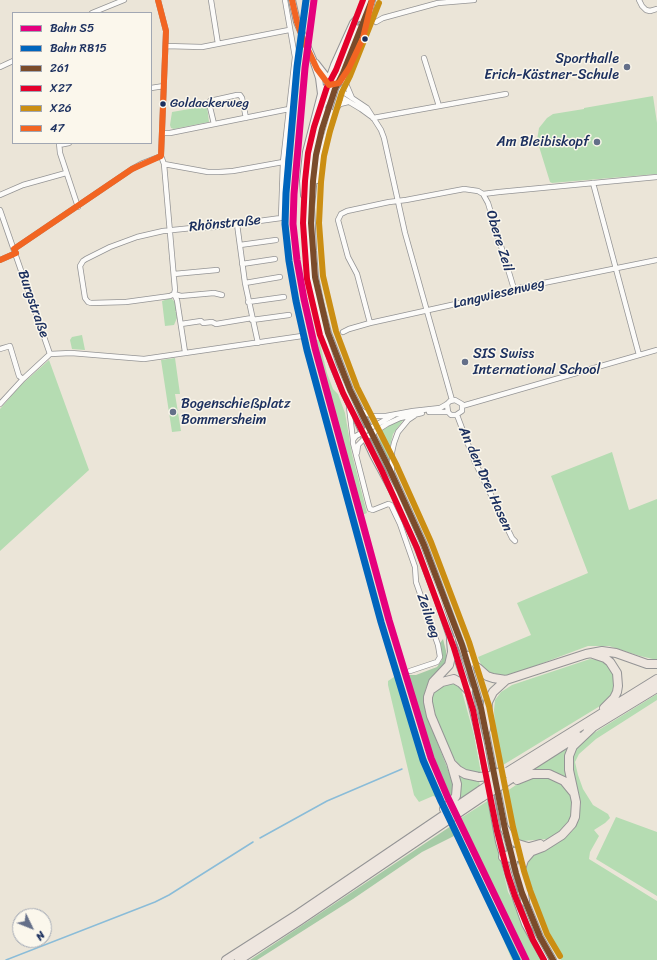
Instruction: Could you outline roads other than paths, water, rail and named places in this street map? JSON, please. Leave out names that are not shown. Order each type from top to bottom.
[{"type":"highway","points":[[226,960],[298,914],[422,829],[444,816],[455,807],[457,784],[451,763],[429,709],[428,697],[433,682],[449,665],[452,652],[451,640]]},
{"type":"highway","points":[[478,668],[487,676],[499,680],[506,680],[596,651],[608,651],[640,662],[657,664]]},
{"type":"highway","points":[[586,654],[592,654],[605,658],[614,667],[618,680],[617,692],[614,698],[593,719]]},
{"type":"highway","points":[[481,794],[494,790],[521,763],[657,679]]},
{"type":"highway","points":[[429,693],[437,684],[451,680],[458,681],[468,690]]},
{"type":"highway","points":[[486,729],[488,702],[493,692],[506,680]]},
{"type":"highway","points":[[239,960],[299,921],[455,807],[481,794],[505,778],[592,728],[657,688]]},
{"type":"highway","points":[[508,856],[556,840],[568,830],[575,817],[576,802],[569,770],[569,756],[573,746],[592,728]]},
{"type":"highway","points":[[451,763],[465,774],[479,777],[490,776],[505,778],[543,773],[564,781],[575,795]]},
{"type":"highway","points":[[505,829],[512,840],[529,850]]},
{"type":"highway","points":[[525,901],[521,869],[529,850]]},
{"type":"main road","points":[[292,0],[297,22],[317,69],[332,85]]},
{"type":"main road","points":[[366,0],[362,14],[324,103],[313,144],[308,207],[307,253],[310,278],[316,308],[333,366],[349,405],[417,546],[451,640],[468,690],[508,856],[540,937],[553,960]]},
{"type":"main road","points":[[372,0],[363,38],[344,78],[339,83],[325,88],[321,94],[306,152],[303,181],[308,207],[321,306],[328,333],[359,410],[392,474],[424,545],[462,645],[476,687],[486,729],[505,829],[513,890],[525,924],[545,960]]},
{"type":"main road","points":[[331,110],[332,85],[338,69],[372,0]]},
{"type":"main road","points":[[313,60],[332,85]]},
{"type":"main road","points":[[313,60],[319,78],[321,94]]},
{"type":"main road","points":[[321,69],[338,69]]},
{"type":"main road","points":[[308,207],[316,155],[322,129],[331,110],[338,69]]},
{"type":"main road","points":[[462,645],[478,668]]},
{"type":"street","points":[[99,12],[111,2],[124,0]]},
{"type":"street","points":[[158,0],[166,31],[161,156],[164,164],[174,274],[174,294],[177,298],[185,352]]},
{"type":"street","points":[[211,0],[218,44]]},
{"type":"street","points":[[164,164],[208,172],[219,172],[283,162],[295,57],[289,30],[285,0]]},
{"type":"street","points":[[376,22],[383,18],[438,3],[474,0]]},
{"type":"street","points":[[638,0],[646,10],[650,11],[657,9]]},
{"type":"street","points":[[166,46],[197,47],[289,30]]},
{"type":"street","points":[[424,58],[439,106]]},
{"type":"street","points":[[0,68],[12,62]]},
{"type":"street","points":[[349,68],[346,84],[350,100]]},
{"type":"street","points":[[332,85],[341,98],[350,100],[373,118],[381,130],[397,201],[426,311],[452,400]]},
{"type":"street","points":[[152,88],[164,86]]},
{"type":"street","points":[[373,118],[506,94]]},
{"type":"street","points":[[214,124],[209,103],[210,100],[230,96],[240,96],[242,98],[246,118]]},
{"type":"street","points":[[331,110],[343,102],[350,100]]},
{"type":"street","points":[[162,133],[170,133],[289,109]]},
{"type":"street","points":[[58,144],[78,207]]},
{"type":"street","points":[[0,260],[132,170],[143,163],[161,156]]},
{"type":"street","name":"Rhönstraße","points":[[174,294],[170,296],[121,303],[91,303],[85,298],[80,266],[86,259],[115,245],[137,237],[169,230],[237,224],[281,218],[283,162]]},
{"type":"street","points":[[0,195],[23,185],[66,173]]},
{"type":"street","points":[[370,323],[357,274],[348,257],[338,220],[341,214],[347,211],[464,189],[478,191],[483,194],[657,177]]},
{"type":"street","points":[[593,183],[639,355]]},
{"type":"street","name":"Obere Zeil","points":[[483,194],[488,203],[514,289]]},
{"type":"street","name":"Burgstraße","points":[[0,210],[50,354]]},
{"type":"street","points":[[237,224],[248,302],[258,343]]},
{"type":"street","points":[[240,245],[276,240]]},
{"type":"street","points":[[242,264],[275,259]]},
{"type":"street","name":"Langwiesenweg","points":[[343,332],[370,323],[510,292],[514,289],[657,260]]},
{"type":"street","points":[[174,274],[217,270]]},
{"type":"street","points":[[245,283],[280,277]]},
{"type":"street","points":[[174,294],[181,296],[214,293],[222,295]]},
{"type":"street","points":[[248,302],[284,297]]},
{"type":"street","points":[[181,324],[201,320],[203,323],[212,322],[216,324],[289,315]]},
{"type":"street","points":[[0,404],[22,380],[50,354],[71,353],[144,359],[302,336]]},
{"type":"street","points":[[0,349],[10,346],[18,376],[22,380]]},
{"type":"street","points":[[462,406],[657,350]]},
{"type":"street","points":[[359,410],[372,416],[394,415],[413,411],[435,409],[452,400]]},
{"type":"street","points":[[370,431],[400,418],[419,414],[448,412],[451,415],[457,415],[462,411],[462,406],[460,402],[452,400]]},
{"type":"street","points":[[447,404],[448,412]]},
{"type":"street","name":"Zeilweg","points":[[349,405],[353,443],[370,509],[373,510],[388,504],[391,505],[400,524],[416,567],[416,582],[438,645],[440,657],[437,662],[410,671]]},
{"type":"street","points":[[392,474],[392,452],[398,432],[408,420],[419,414]]},
{"type":"street","points":[[353,440],[364,435],[394,415]]},
{"type":"street","name":"An den Drei Hasen","points":[[457,415],[474,460],[512,538],[515,541]]},
{"type":"street","points":[[356,454],[358,445],[364,435]]},
{"type":"waterway","points":[[260,838],[327,801],[402,769]]},
{"type":"waterway","points":[[6,960],[155,902],[169,895],[253,842]]},
{"type":"rail line","name":"RB15","points":[[306,0],[297,67],[286,193],[285,224],[289,261],[296,301],[307,350],[381,622],[423,760],[517,960]]},
{"type":"rail line","name":"S5","points":[[314,0],[305,68],[294,194],[293,224],[297,260],[304,299],[315,348],[389,620],[431,758],[448,798],[526,960]]},
{"type":"place","name":"Sporthalle Erich-Kästner-Schule","points":[[627,67]]},
{"type":"place","name":"Goldackerweg","points":[[163,104]]},
{"type":"place","name":"Am Bleibiskopf","points":[[597,142]]},
{"type":"place","name":"SIS Swiss International School","points":[[465,362]]},
{"type":"place","name":"Bogenschießplatz Bommersheim","points":[[173,412]]}]
